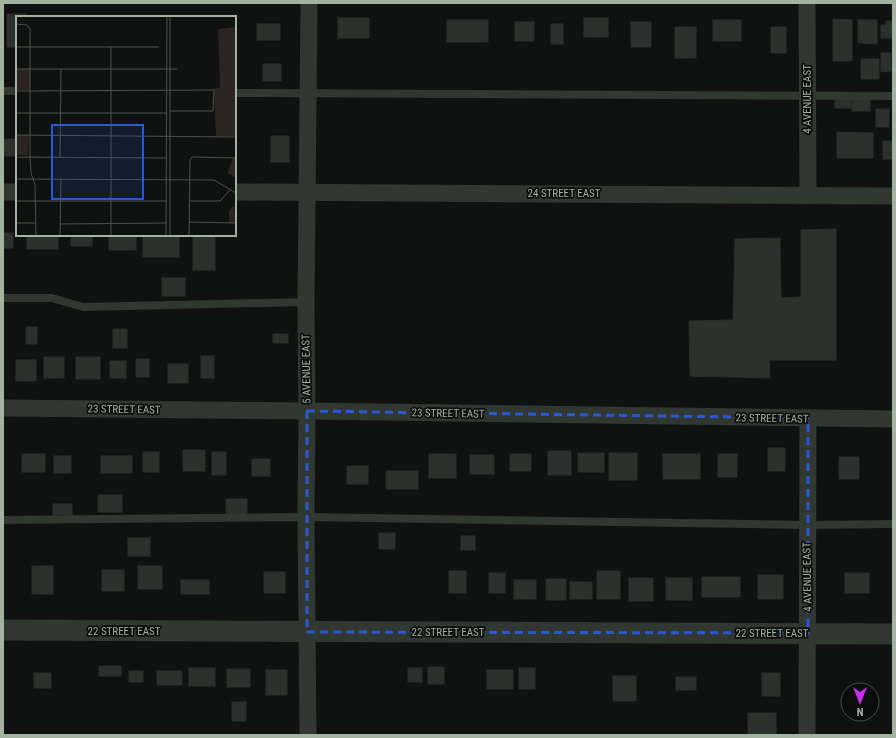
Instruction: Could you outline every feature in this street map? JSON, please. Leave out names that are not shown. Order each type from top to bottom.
[{"type":"street","name":"5 AVENUE EAST","points":[[308,735],[306,302],[309,3]]},
{"type":"street","name":"4 AVENUE EAST","points":[[808,3],[808,195]]},
{"type":"street","points":[[3,192],[16,192]]},
{"type":"street","name":"24 STREET EAST","points":[[236,192],[893,196]]},
{"type":"street","name":"23 STREET EAST","points":[[3,408],[307,410],[893,419]]},
{"type":"street","name":"4 AVENUE EAST","points":[[807,735],[808,418]]},
{"type":"street","name":"22 STREET EAST","points":[[3,630],[893,634]]},
{"type":"lane","points":[[3,91],[16,91]]},
{"type":"lane","points":[[236,93],[893,96]]},
{"type":"lane","points":[[3,298],[52,298],[83,307],[306,302]]},
{"type":"lane","points":[[3,520],[306,517],[807,525],[893,524]]},
{"type":"highlighted area","points":[[307,411],[808,418],[808,633],[307,632]]},
{"type":"building","points":[[7,14],[26,14],[26,16],[16,16],[16,47],[7,47]]},
{"type":"building","points":[[338,18],[369,18],[369,38],[338,38]]},
{"type":"building","points":[[584,18],[608,18],[608,37],[584,37]]},
{"type":"building","points":[[833,19],[852,20],[852,61],[833,61]]},
{"type":"building","points":[[447,20],[488,20],[488,42],[447,42]]},
{"type":"building","points":[[713,20],[741,20],[741,41],[713,41]]},
{"type":"building","points":[[858,20],[877,20],[877,44],[858,43]]},
{"type":"building","points":[[886,21],[893,21],[893,38],[881,38],[881,25],[886,25]]},
{"type":"building","points":[[515,22],[534,22],[534,41],[515,41]]},
{"type":"building","points":[[631,22],[651,22],[651,47],[631,47]]},
{"type":"building","points":[[257,24],[280,24],[280,40],[257,40]]},
{"type":"building","points":[[551,24],[563,24],[563,44],[551,44]]},
{"type":"building","points":[[675,27],[696,27],[696,58],[675,58]]},
{"type":"building","points":[[771,27],[786,27],[786,53],[771,53]]},
{"type":"building","points":[[881,53],[891,53],[891,71],[881,72]]},
{"type":"building","points":[[861,59],[879,59],[879,79],[861,79]]},
{"type":"building","points":[[263,64],[281,64],[281,81],[263,81]]},
{"type":"building","points":[[835,97],[851,97],[851,108],[835,108]]},
{"type":"building","points":[[852,99],[870,99],[870,111],[852,111]]},
{"type":"building","points":[[876,109],[889,109],[889,127],[876,127]]},
{"type":"building","points":[[837,132],[873,133],[873,158],[837,158]]},
{"type":"building","points":[[271,136],[289,136],[289,162],[271,162]]},
{"type":"building","points":[[3,139],[16,139],[16,156],[3,156]]},
{"type":"building","points":[[883,141],[893,141],[893,159],[883,159]]},
{"type":"building","points":[[836,229],[836,360],[769,360],[770,378],[690,376],[689,321],[733,320],[735,239],[780,238],[781,298],[801,297],[801,230]]},
{"type":"building","points":[[3,233],[13,233],[13,248],[3,248]]},
{"type":"building","points":[[27,236],[58,236],[58,249],[27,249]]},
{"type":"building","points":[[71,236],[92,236],[92,246],[71,246]]},
{"type":"building","points":[[109,236],[136,236],[136,250],[109,250]]},
{"type":"building","points":[[143,236],[179,236],[179,257],[143,257]]},
{"type":"building","points":[[193,236],[215,236],[215,270],[193,270]]},
{"type":"building","points":[[162,278],[185,278],[185,296],[162,296]]},
{"type":"building","points":[[26,327],[37,327],[37,344],[26,344]]},
{"type":"building","points":[[113,329],[127,329],[127,348],[113,348]]},
{"type":"building","points":[[273,334],[288,334],[288,343],[273,343]]},
{"type":"building","points":[[201,356],[214,356],[214,378],[201,378]]},
{"type":"building","points":[[44,357],[64,357],[64,378],[44,378]]},
{"type":"building","points":[[76,357],[100,357],[100,379],[76,379]]},
{"type":"building","points":[[136,359],[149,359],[149,377],[136,377]]},
{"type":"building","points":[[16,360],[36,360],[36,381],[16,381]]},
{"type":"building","points":[[110,361],[126,361],[126,378],[110,378]]},
{"type":"building","points":[[168,364],[188,364],[188,383],[168,383]]},
{"type":"building","points":[[768,448],[785,448],[785,471],[768,471]]},
{"type":"building","points":[[183,450],[205,450],[205,471],[183,471]]},
{"type":"building","points":[[548,451],[571,451],[571,475],[548,475]]},
{"type":"building","points":[[143,452],[159,452],[159,472],[143,472]]},
{"type":"building","points":[[212,452],[226,452],[226,475],[212,475]]},
{"type":"building","points":[[578,453],[604,453],[604,472],[578,472]]},
{"type":"building","points":[[609,453],[637,453],[637,480],[609,480]]},
{"type":"building","points":[[22,454],[45,454],[45,472],[22,472]]},
{"type":"building","points":[[429,454],[456,454],[456,478],[429,478]]},
{"type":"building","points":[[510,454],[531,454],[531,471],[510,471]]},
{"type":"building","points":[[663,454],[700,454],[700,479],[663,479]]},
{"type":"building","points":[[718,454],[737,454],[737,477],[718,477]]},
{"type":"building","points":[[470,455],[494,455],[494,474],[470,474]]},
{"type":"building","points":[[54,456],[71,456],[71,473],[54,473]]},
{"type":"building","points":[[101,456],[132,456],[132,473],[101,473]]},
{"type":"building","points":[[839,457],[859,457],[859,479],[839,479]]},
{"type":"building","points":[[252,459],[270,459],[270,476],[252,476]]},
{"type":"building","points":[[347,466],[368,466],[368,484],[347,484]]},
{"type":"building","points":[[386,471],[418,471],[418,489],[386,489]]},
{"type":"building","points":[[98,495],[122,495],[122,512],[98,512]]},
{"type":"building","points":[[226,499],[247,499],[247,516],[226,516]]},
{"type":"building","points":[[53,504],[72,504],[72,515],[53,515]]},
{"type":"building","points":[[379,533],[395,533],[395,549],[379,549]]},
{"type":"building","points":[[461,536],[475,536],[475,550],[461,550]]},
{"type":"building","points":[[128,538],[150,538],[150,556],[128,556]]},
{"type":"building","points":[[32,566],[53,566],[53,594],[32,594]]},
{"type":"building","points":[[138,566],[162,566],[162,589],[138,589]]},
{"type":"building","points":[[102,570],[124,570],[124,591],[102,591]]},
{"type":"building","points":[[449,571],[466,571],[466,593],[449,593]]},
{"type":"building","points":[[597,571],[620,571],[620,599],[597,599]]},
{"type":"building","points":[[264,572],[285,572],[285,593],[264,593]]},
{"type":"building","points":[[489,573],[505,573],[505,593],[489,593]]},
{"type":"building","points":[[845,573],[869,573],[869,593],[845,593]]},
{"type":"building","points":[[758,575],[783,575],[783,599],[758,599]]},
{"type":"building","points":[[702,577],[740,577],[740,597],[702,597]]},
{"type":"building","points":[[629,578],[653,578],[653,601],[629,601]]},
{"type":"building","points":[[666,578],[692,578],[692,600],[666,600]]},
{"type":"building","points":[[546,579],[566,579],[566,600],[546,600]]},
{"type":"building","points":[[181,580],[209,580],[209,594],[181,594]]},
{"type":"building","points":[[514,580],[536,580],[536,599],[514,599]]},
{"type":"building","points":[[570,582],[592,582],[592,599],[570,599]]},
{"type":"building","points":[[99,666],[121,666],[121,676],[99,676]]},
{"type":"building","points":[[428,667],[444,667],[444,684],[428,684]]},
{"type":"building","points":[[189,668],[215,668],[215,686],[189,686]]},
{"type":"building","points":[[408,668],[422,668],[422,682],[408,682]]},
{"type":"building","points":[[519,668],[535,668],[535,689],[519,689]]},
{"type":"building","points":[[227,669],[250,669],[250,687],[227,687]]},
{"type":"building","points":[[266,670],[287,670],[287,695],[266,695]]},
{"type":"building","points":[[487,670],[513,670],[513,689],[487,689]]},
{"type":"building","points":[[129,671],[143,671],[143,682],[129,682]]},
{"type":"building","points":[[157,671],[182,671],[182,685],[157,685]]},
{"type":"building","points":[[34,673],[51,673],[51,688],[34,688]]},
{"type":"building","points":[[762,673],[780,673],[780,696],[762,696]]},
{"type":"building","points":[[613,676],[636,676],[636,701],[613,701]]},
{"type":"building","points":[[676,677],[696,677],[696,690],[676,690]]},
{"type":"building","points":[[232,702],[246,702],[246,721],[232,721]]},
{"type":"building","points":[[748,713],[776,713],[776,735],[748,735]]}]
